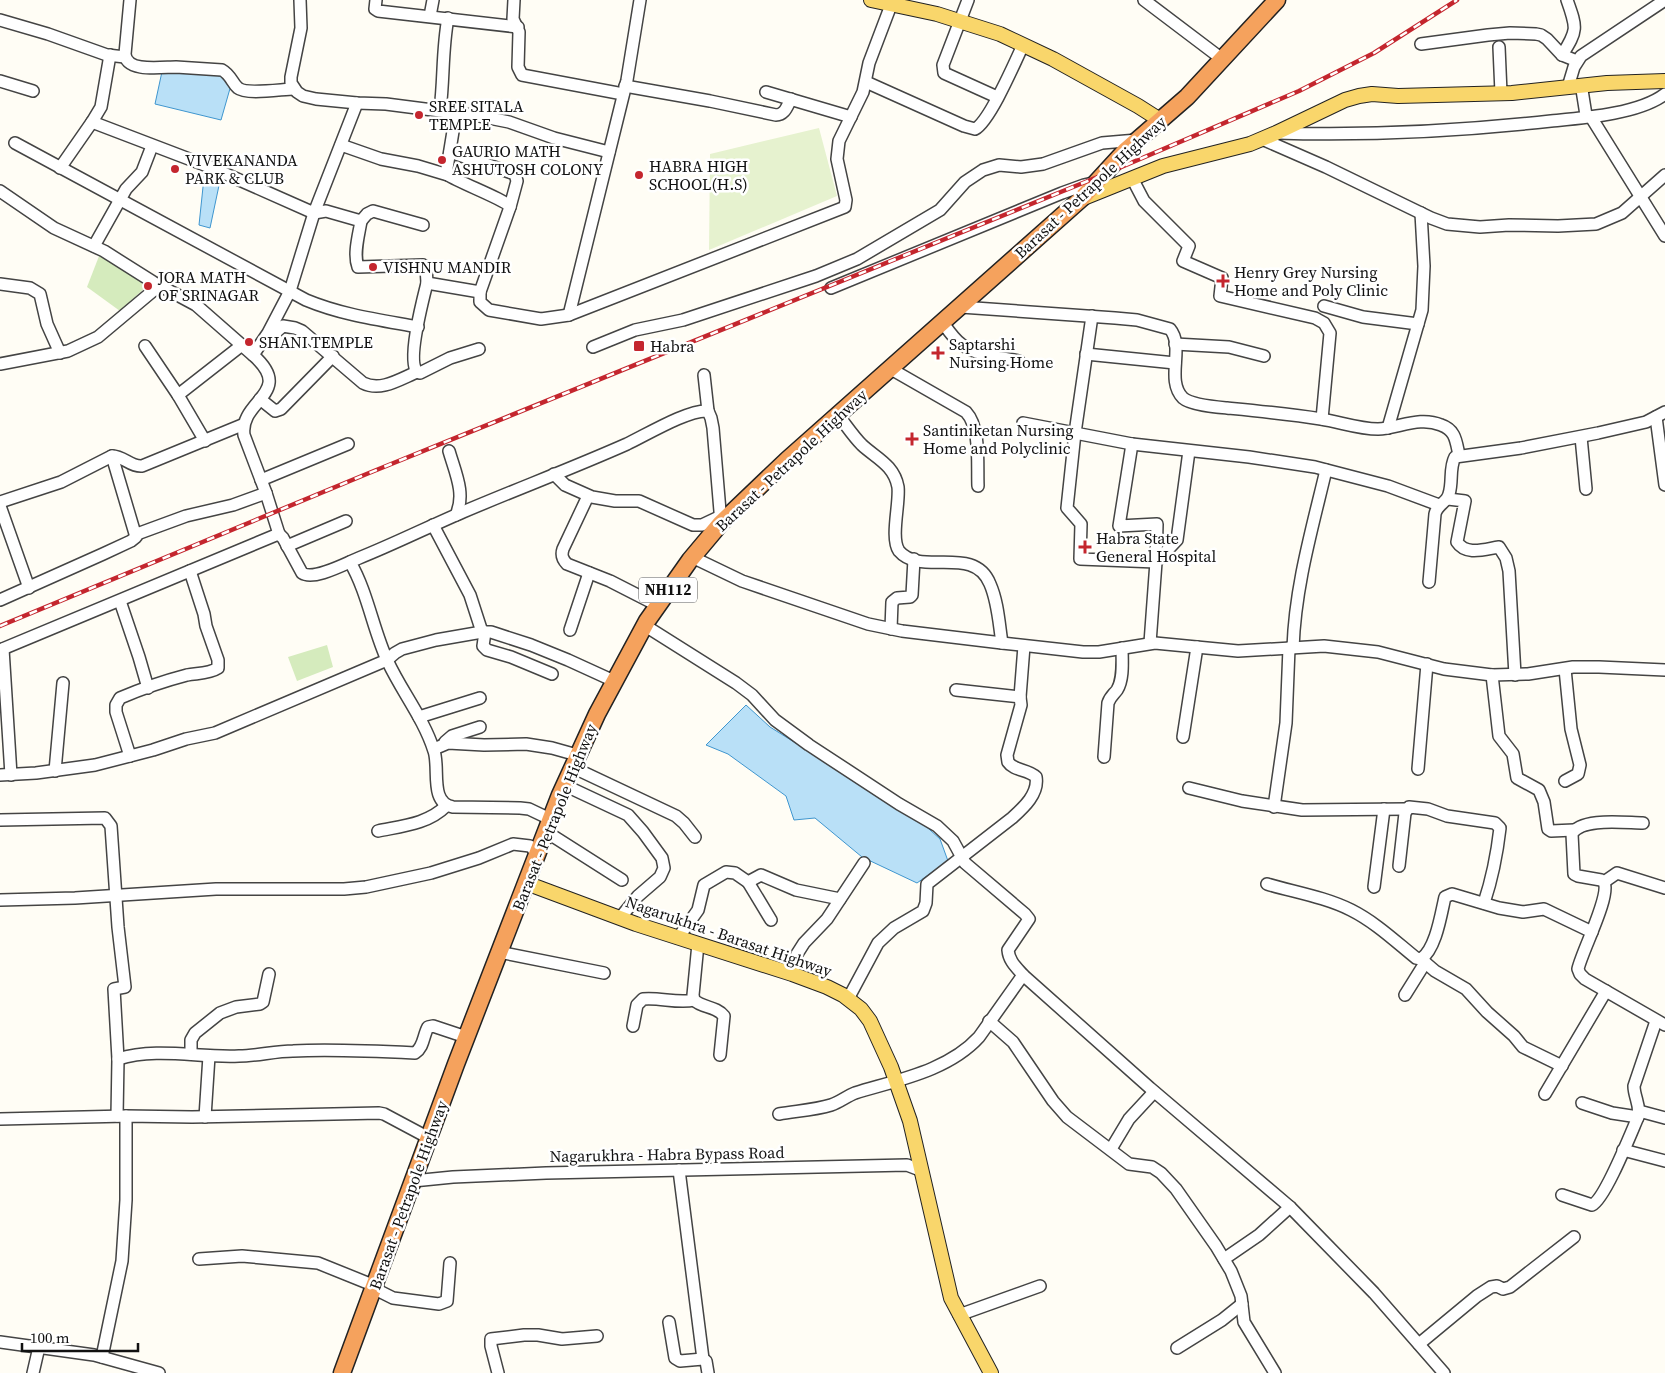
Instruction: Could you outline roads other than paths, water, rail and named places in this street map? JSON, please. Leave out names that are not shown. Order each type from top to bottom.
[{"type":"highway","name":"Barasat - Petrapole Highway","points":[[342,1373],[466,1037],[564,785],[614,682],[644,625],[657,605],[721,520],[1082,199],[1137,140],[1176,108],[1277,0]]},
{"type":"main road","points":[[871,0],[891,4],[918,5],[1000,34],[1070,68],[1160,120]]},
{"type":"main road","points":[[1082,199],[1133,180],[1163,166],[1262,139],[1345,100],[1359,96],[1372,94],[1398,96],[1502,93],[1575,89],[1606,83],[1665,81]]},
{"type":"main road","name":"Nagarukhra - Barasat Highway","points":[[526,883],[620,918],[827,987],[861,1009],[870,1021],[897,1082],[910,1122],[915,1164],[950,1298],[991,1373]]},
{"type":"street","points":[[130,0],[125,57],[129,63],[151,69],[170,67],[222,70],[228,74],[240,90],[294,88]]},
{"type":"street","points":[[300,0],[301,28],[291,83],[303,96],[316,99],[440,110],[509,122],[554,138],[609,152]]},
{"type":"street","points":[[376,0],[375,9],[378,11],[518,27]]},
{"type":"street","points":[[430,16],[433,0]]},
{"type":"street","points":[[514,0],[514,19],[518,27],[519,41],[518,67],[522,75],[710,100],[776,115],[784,113],[791,99]]},
{"type":"street","points":[[569,315],[624,90],[640,0]]},
{"type":"street","points":[[968,0],[944,65],[944,73],[946,76],[997,97]]},
{"type":"street","points":[[1144,0],[1222,60]]},
{"type":"street","points":[[1562,55],[1575,32],[1573,16],[1567,0]]},
{"type":"street","points":[[1664,0],[1577,61],[1574,67],[1575,89],[1586,115],[1591,117],[1665,236]]},
{"type":"street","points":[[450,152],[515,174],[516,182],[510,207],[480,292],[480,302],[489,310],[541,319],[569,315],[845,208],[846,200],[837,159],[839,140],[863,92],[869,63],[891,4]]},
{"type":"street","points":[[440,110],[443,86],[443,47],[448,18]]},
{"type":"street","points":[[0,20],[110,55],[125,57]]},
{"type":"street","points":[[1420,44],[1494,34],[1536,34],[1547,39],[1562,55],[1577,61]]},
{"type":"street","points":[[866,82],[971,129],[976,129],[981,125],[1008,78],[1023,45]]},
{"type":"street","points":[[1499,47],[1502,93]]},
{"type":"street","points":[[60,168],[92,122],[103,100],[110,55]]},
{"type":"street","points":[[0,80],[33,91]]},
{"type":"street","points":[[766,92],[851,117]]},
{"type":"street","points":[[1276,133],[1435,132],[1483,129],[1591,117],[1635,107],[1665,94]]},
{"type":"street","points":[[256,352],[290,291],[314,213],[357,103]]},
{"type":"street","points":[[448,175],[447,170],[456,113]]},
{"type":"street","points":[[92,122],[210,167],[314,213],[326,211],[361,221]]},
{"type":"street","points":[[1262,139],[1447,224],[1480,227],[1596,224],[1622,213],[1665,175]]},
{"type":"street","points":[[594,347],[635,330],[683,320],[816,276],[857,259],[940,210],[965,182],[982,170],[999,165],[1021,167],[1043,164],[1102,143],[1137,140]]},
{"type":"street","points":[[16,143],[306,300],[324,308],[360,317],[418,327]]},
{"type":"street","points":[[342,145],[381,158],[448,175],[476,190],[505,201],[510,207]]},
{"type":"street","points":[[94,246],[131,182],[142,172],[152,146]]},
{"type":"street","points":[[1133,180],[1144,201],[1189,246],[1183,261],[1222,278],[1220,296],[1315,318],[1328,327],[1330,333],[1322,419]]},
{"type":"street","points":[[831,288],[1062,192],[1084,184],[1097,182]]},
{"type":"street","points":[[0,191],[54,228],[94,246],[196,304],[242,345],[256,352],[269,377],[270,383],[268,390],[246,417],[242,425],[244,435],[279,534],[283,538],[298,569],[305,575],[320,574],[350,562],[456,515],[627,444],[688,415],[708,411]]},
{"type":"street","points":[[417,372],[414,369],[413,362],[428,270],[423,265],[358,267],[357,243],[361,221],[367,214],[373,211],[423,225]]},
{"type":"street","points":[[1388,428],[1418,324],[1424,292],[1421,213]]},
{"type":"street","points":[[427,283],[480,292]]},
{"type":"street","points":[[0,284],[30,288],[40,294],[47,324],[60,353]]},
{"type":"street","points":[[0,364],[60,353],[98,337],[160,285]]},
{"type":"street","points":[[1324,306],[1363,317],[1418,324]]},
{"type":"street","points":[[961,307],[1137,320],[1170,329],[1173,333],[1175,344],[1176,382],[1179,392],[1184,399],[1209,406],[1322,419],[1365,428],[1388,428],[1402,424],[1433,422],[1443,425],[1455,434],[1459,455]]},
{"type":"street","points":[[1092,316],[1075,433],[1067,508],[1081,524],[1080,559],[1156,562],[1177,540],[1189,451]]},
{"type":"street","points":[[943,323],[955,338],[967,348],[1019,361]]},
{"type":"street","points":[[256,352],[283,326],[295,328],[302,331],[363,383],[371,387],[387,385],[417,372],[420,373],[450,358],[479,348]]},
{"type":"street","points":[[1175,344],[1229,347],[1264,356]]},
{"type":"street","points":[[178,394],[242,345]]},
{"type":"street","points":[[145,346],[178,394],[205,441]]},
{"type":"street","points":[[1086,354],[1175,363]]},
{"type":"street","points":[[260,399],[272,410],[281,409],[333,356]]},
{"type":"street","points":[[891,369],[966,412],[970,417],[975,429],[978,486]]},
{"type":"street","points":[[554,474],[565,485],[588,496],[615,501],[639,501],[699,526],[721,520],[713,428],[708,411],[704,375]]},
{"type":"street","points":[[1429,582],[1436,514],[1443,502],[1453,460],[1459,455],[1521,448],[1581,437],[1646,422],[1661,414],[1665,485]]},
{"type":"street","points":[[838,415],[863,446],[888,465],[894,475],[898,487],[897,548],[903,555],[922,562],[963,563],[979,570],[986,576],[994,595],[1002,644]]},
{"type":"street","points":[[1023,424],[1132,444],[1288,462],[1326,470],[1443,502],[1465,501],[1457,542],[1461,548],[1466,551],[1499,547],[1506,558],[1509,570],[1515,674]]},
{"type":"street","points":[[29,588],[0,504],[61,482],[112,456],[117,456],[133,466],[142,466],[242,425]]},
{"type":"street","points":[[1581,437],[1586,489]]},
{"type":"street","points":[[261,480],[348,444]]},
{"type":"street","points":[[1132,444],[1119,526],[1156,524],[1156,562],[1150,643]]},
{"type":"street","points":[[449,451],[461,497],[460,508],[456,515]]},
{"type":"street","points":[[0,600],[135,539],[137,534],[112,456]]},
{"type":"street","points":[[1274,807],[1286,723],[1294,619],[1299,587],[1326,470]]},
{"type":"street","points":[[137,534],[186,516],[233,505],[266,493]]},
{"type":"street","points":[[588,496],[562,554],[562,558],[567,564],[640,595],[657,605]]},
{"type":"street","points":[[287,546],[346,521]]},
{"type":"street","points":[[433,525],[470,596],[484,632],[483,646],[487,650],[511,657],[552,674]]},
{"type":"street","points":[[279,534],[1,649],[5,775],[55,771],[95,765],[186,739],[215,733],[387,660],[394,653],[402,649],[436,640],[484,632],[503,635],[531,645],[614,682]]},
{"type":"street","points":[[692,557],[742,581],[847,618],[891,629],[1002,644],[1083,652],[1150,643],[1238,651],[1324,646],[1392,654],[1467,673],[1492,675],[1600,666],[1665,670]]},
{"type":"street","points":[[891,629],[892,602],[897,598],[910,597],[912,595],[914,559]]},
{"type":"street","points":[[350,562],[360,581],[378,639],[387,660],[419,717],[439,746]]},
{"type":"street","points":[[130,756],[116,705],[120,698],[188,675],[210,672],[218,668],[218,660],[190,571]]},
{"type":"street","points":[[570,630],[589,573]]},
{"type":"street","points":[[120,601],[148,688]]},
{"type":"street","points":[[644,625],[736,683],[752,695],[775,720],[809,745],[899,804],[937,826],[953,841],[966,863],[1025,914],[1029,920],[1008,950],[1008,956],[1023,975],[1154,1092],[1290,1207],[1374,1293],[1444,1373]]},
{"type":"street","points":[[848,999],[878,943],[894,928],[923,911],[926,903],[927,884],[1024,807],[1036,789],[1036,777],[1032,773],[1013,767],[1008,762],[1007,755],[1021,705],[1024,646]]},
{"type":"street","points":[[1183,737],[1197,647]]},
{"type":"street","points":[[1104,757],[1108,704],[1110,697],[1118,688],[1122,669],[1122,648]]},
{"type":"street","points":[[1418,769],[1427,664]]},
{"type":"street","points":[[1565,668],[1572,729],[1580,765],[1578,774],[1565,781]]},
{"type":"street","points":[[1492,675],[1499,736],[1512,754],[1517,778],[1539,790],[1544,802],[1548,829],[1551,831],[1574,830],[1588,824],[1644,823]]},
{"type":"street","points":[[55,771],[63,683]]},
{"type":"street","points":[[956,690],[1020,697]]},
{"type":"street","points":[[419,717],[480,698]]},
{"type":"street","points":[[480,727],[452,736],[439,746],[436,758],[437,790],[439,798],[446,806],[529,809],[622,880]]},
{"type":"street","points":[[439,746],[448,742],[484,745],[526,744],[552,748],[676,816],[695,838]]},
{"type":"street","points":[[564,785],[628,815],[662,858],[663,873],[638,896],[620,918]]},
{"type":"street","points":[[1189,788],[1274,807],[1302,810],[1406,809],[1409,807],[1428,809],[1447,816],[1486,820],[1500,828],[1492,877],[1484,904]]},
{"type":"street","points":[[378,831],[428,820],[439,814],[446,806]]},
{"type":"street","points":[[1374,887],[1384,809]]},
{"type":"street","points":[[1399,866],[1406,809]]},
{"type":"street","points":[[0,820],[105,818],[111,826],[118,927],[125,987],[114,989],[126,1200],[122,1261],[102,1358]]},
{"type":"street","points":[[1574,830],[1572,834],[1572,870],[1574,874],[1604,882],[1617,873],[1665,888]]},
{"type":"street","points":[[0,900],[216,889],[321,890],[366,886],[431,873],[479,858],[513,844],[530,846],[537,853]]},
{"type":"street","points":[[792,974],[798,954],[804,943],[827,919],[864,863]]},
{"type":"street","points":[[678,938],[698,910],[704,886],[726,872],[736,873],[748,882],[771,920]]},
{"type":"street","points":[[748,882],[761,876],[796,890],[840,899]]},
{"type":"street","points":[[1562,1195],[1588,1204],[1595,1204],[1599,1200],[1638,1114],[1634,1086],[1660,1023],[1585,979],[1578,969],[1606,889],[1604,882]]},
{"type":"street","points":[[1267,884],[1333,902],[1353,911],[1416,958],[1466,989],[1523,1047],[1562,1066]]},
{"type":"street","points":[[1405,995],[1431,948],[1445,897],[1452,894],[1484,904],[1523,912],[1544,909],[1592,932]]},
{"type":"street","points":[[694,1000],[698,944]]},
{"type":"street","points":[[499,952],[604,973]]},
{"type":"street","points":[[191,1054],[191,1040],[195,1033],[220,1013],[236,1007],[264,1002],[269,974]]},
{"type":"street","points":[[779,1114],[830,1106],[854,1094],[897,1082],[944,1062],[967,1048],[978,1037],[1023,975]]},
{"type":"street","points":[[1545,1094],[1606,991]]},
{"type":"street","points":[[633,1026],[637,1005],[642,999],[694,1000],[720,1011],[724,1016],[720,1055]]},
{"type":"street","points":[[989,1021],[1013,1042],[1053,1101],[1067,1117],[1129,1164],[1152,1167],[1160,1172],[1176,1189],[1231,1271],[1241,1296],[1244,1322],[1275,1373]]},
{"type":"street","points":[[118,1059],[132,1054],[174,1052],[209,1056],[240,1056],[283,1051],[330,1050],[415,1053],[420,1050],[428,1027],[433,1026],[466,1037]]},
{"type":"street","points":[[205,1117],[209,1056]]},
{"type":"street","points":[[1111,1149],[1129,1119],[1154,1092]]},
{"type":"street","points":[[1582,1103],[1612,1113],[1665,1118]]},
{"type":"street","points":[[0,1119],[378,1113],[384,1114],[429,1138]]},
{"type":"street","points":[[1623,1150],[1665,1161]]},
{"type":"street","name":"Nagarukhra - Habra Bypass Road","points":[[413,1181],[453,1177],[915,1164]]},
{"type":"street","points":[[679,1170],[703,1359],[706,1361],[708,1373]]},
{"type":"street","points":[[1224,1259],[1259,1235],[1290,1207]]},
{"type":"street","points":[[1419,1344],[1483,1292],[1496,1286],[1503,1289],[1510,1287],[1574,1237]]},
{"type":"street","points":[[199,1259],[242,1256],[318,1263],[375,1286],[381,1292],[393,1298],[433,1304],[444,1303],[447,1300],[450,1263]]},
{"type":"street","points":[[959,1314],[1040,1286]]},
{"type":"street","points":[[1177,1348],[1222,1320],[1242,1304]]},
{"type":"street","points":[[669,1322],[675,1358],[680,1361],[703,1359]]},
{"type":"street","points":[[498,1373],[491,1339],[524,1335],[562,1339],[597,1336]]},
{"type":"street","points":[[0,1342],[102,1358],[159,1373]]},
{"type":"street","points":[[33,1373],[40,1347]]},
{"type":"water","points":[[163,67],[233,78],[221,120],[155,104]]},
{"type":"water","points":[[205,168],[221,176],[210,228],[199,225]]},
{"type":"water","points":[[746,705],[770,727],[919,820],[940,839],[948,861],[917,883],[862,857],[815,818],[794,820],[786,796],[728,754],[706,745]]},
{"type":"railway","points":[[0,626],[369,473],[1105,174],[1299,91],[1374,53],[1457,0]]},
{"type":"place","name":"SREE SITALA TEMPLE","points":[[419,115]]},
{"type":"place","name":"GAURIO MATH ASHUTOSH COLONY","points":[[442,160]]},
{"type":"place","name":"VIVEKANANDA PARK & CLUB","points":[[175,169]]},
{"type":"place","name":"HABRA HIGH SCHOOL(H.S)","points":[[639,175]]},
{"type":"place","name":"VISHNU MANDIR","points":[[373,267]]},
{"type":"place","name":"Henry Grey Nursing Home and Poly Clinic","points":[[1223,281]]},
{"type":"place","name":"JORA MATH OF SRINAGAR","points":[[148,286]]},
{"type":"place","name":"SHANI TEMPLE","points":[[249,342]]},
{"type":"place","name":"Habra","points":[[639,346]]},
{"type":"place","name":"Saptarshi Nursing Home","points":[[938,353]]},
{"type":"place","name":"Santiniketan Nursing Home and Polyclinic","points":[[912,439]]},
{"type":"place","name":"Habra State General Hospital","points":[[1085,547]]}]
